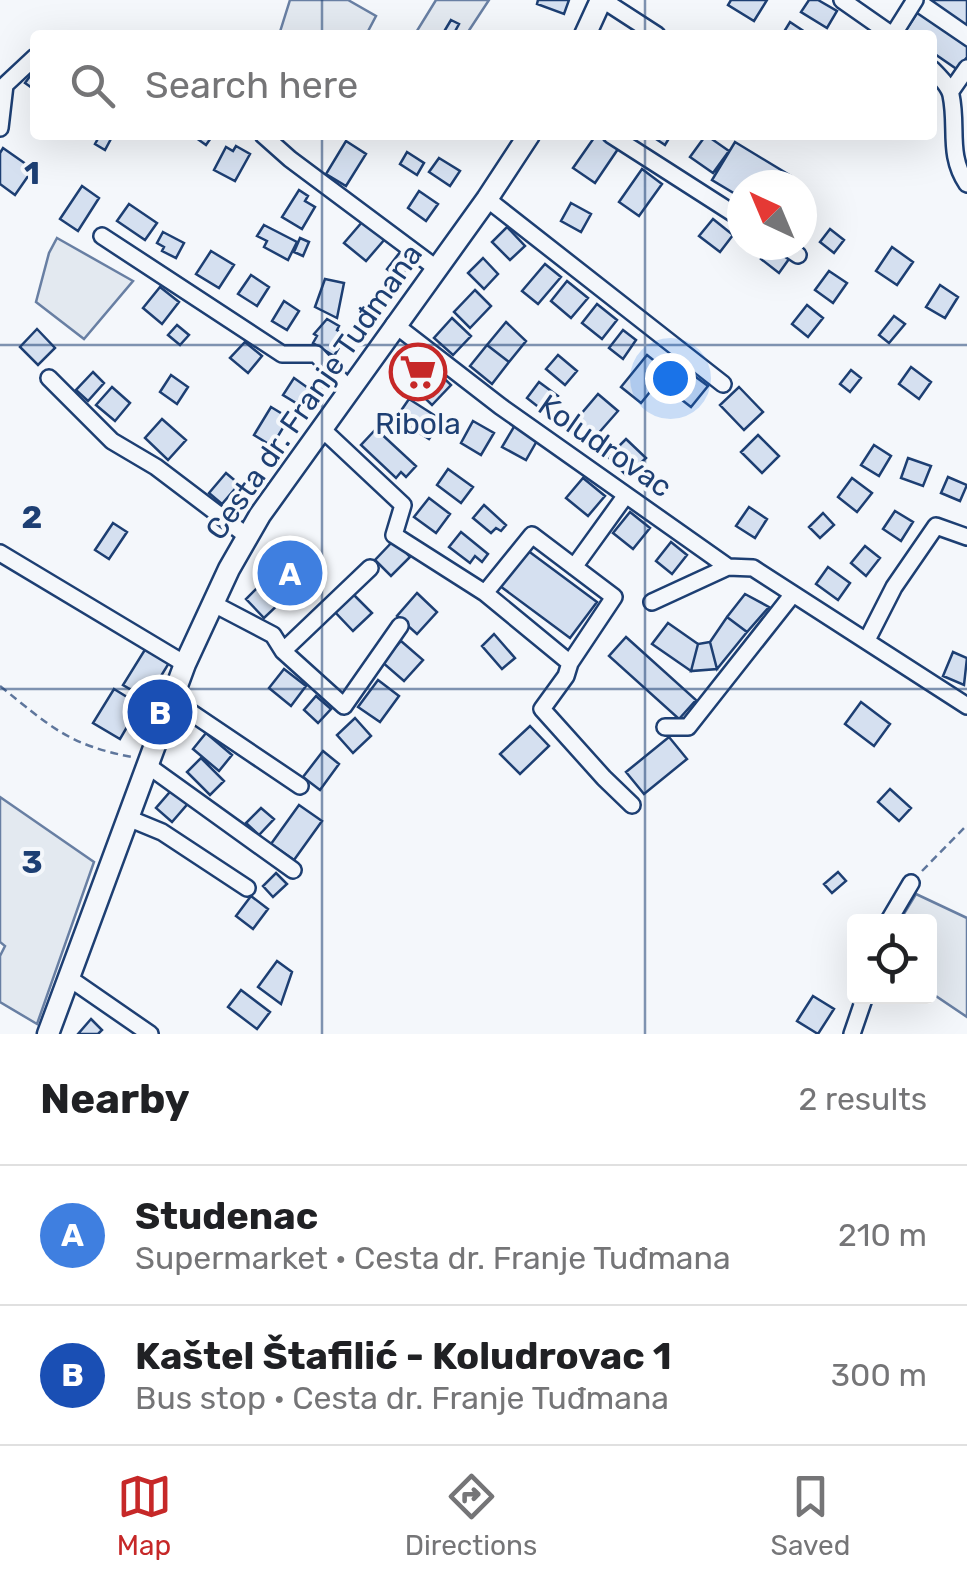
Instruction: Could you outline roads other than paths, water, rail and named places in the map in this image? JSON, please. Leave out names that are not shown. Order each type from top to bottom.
[{"type":"main road","points":[[587,30],[602,0]]},
{"type":"main road","name":"Cesta dr. Franje Tuđmana","points":[[48,1034],[171,698],[212,603],[247,536],[526,140]]},
{"type":"street","points":[[602,0],[648,30]]},
{"type":"street","points":[[842,0],[885,30]]},
{"type":"street","points":[[895,30],[915,0]]},
{"type":"street","points":[[0,128],[5,85],[30,62]]},
{"type":"street","points":[[967,68],[951,91],[952,151],[958,172],[967,184]]},
{"type":"street","points":[[937,75],[951,91]]},
{"type":"street","points":[[269,140],[290,160],[436,268]]},
{"type":"street","points":[[620,140],[727,209]]},
{"type":"street","points":[[487,200],[723,384]]},
{"type":"street","points":[[102,236],[282,354],[316,354],[349,389]]},
{"type":"street","name":"Koludrovac","points":[[394,324],[500,406],[728,567],[753,568],[967,706]]},
{"type":"street","points":[[49,378],[112,441],[156,467],[247,536]]},
{"type":"street","points":[[322,429],[402,505],[394,534],[485,593],[570,662]]},
{"type":"street","points":[[574,566],[626,495]]},
{"type":"street","points":[[867,640],[894,587],[936,526],[967,537]]},
{"type":"street","points":[[485,593],[532,535],[614,597],[542,709],[632,804]]},
{"type":"street","points":[[0,553],[185,664]]},
{"type":"street","points":[[652,602],[728,567]]},
{"type":"street","points":[[284,651],[370,568]]},
{"type":"street","points":[[665,727],[688,727],[793,594]]},
{"type":"street","points":[[212,603],[273,635],[284,651],[344,706],[400,626]]},
{"type":"street","points":[[171,698],[300,786]]},
{"type":"street","points":[[148,762],[294,870]]},
{"type":"street","points":[[128,818],[162,832],[247,888]]},
{"type":"street","points":[[893,914],[911,883]]},
{"type":"street","points":[[68,978],[150,1034]]},
{"type":"street","points":[[852,1034],[862,1004]]},
{"type":"place","name":"Ribola","points":[[418,372]]},
{"type":"place","name":"Studenac","points":[[290,573]]},
{"type":"place","name":"Kaštel Štafilić - Koludrovac 1","points":[[160,712]]}]
